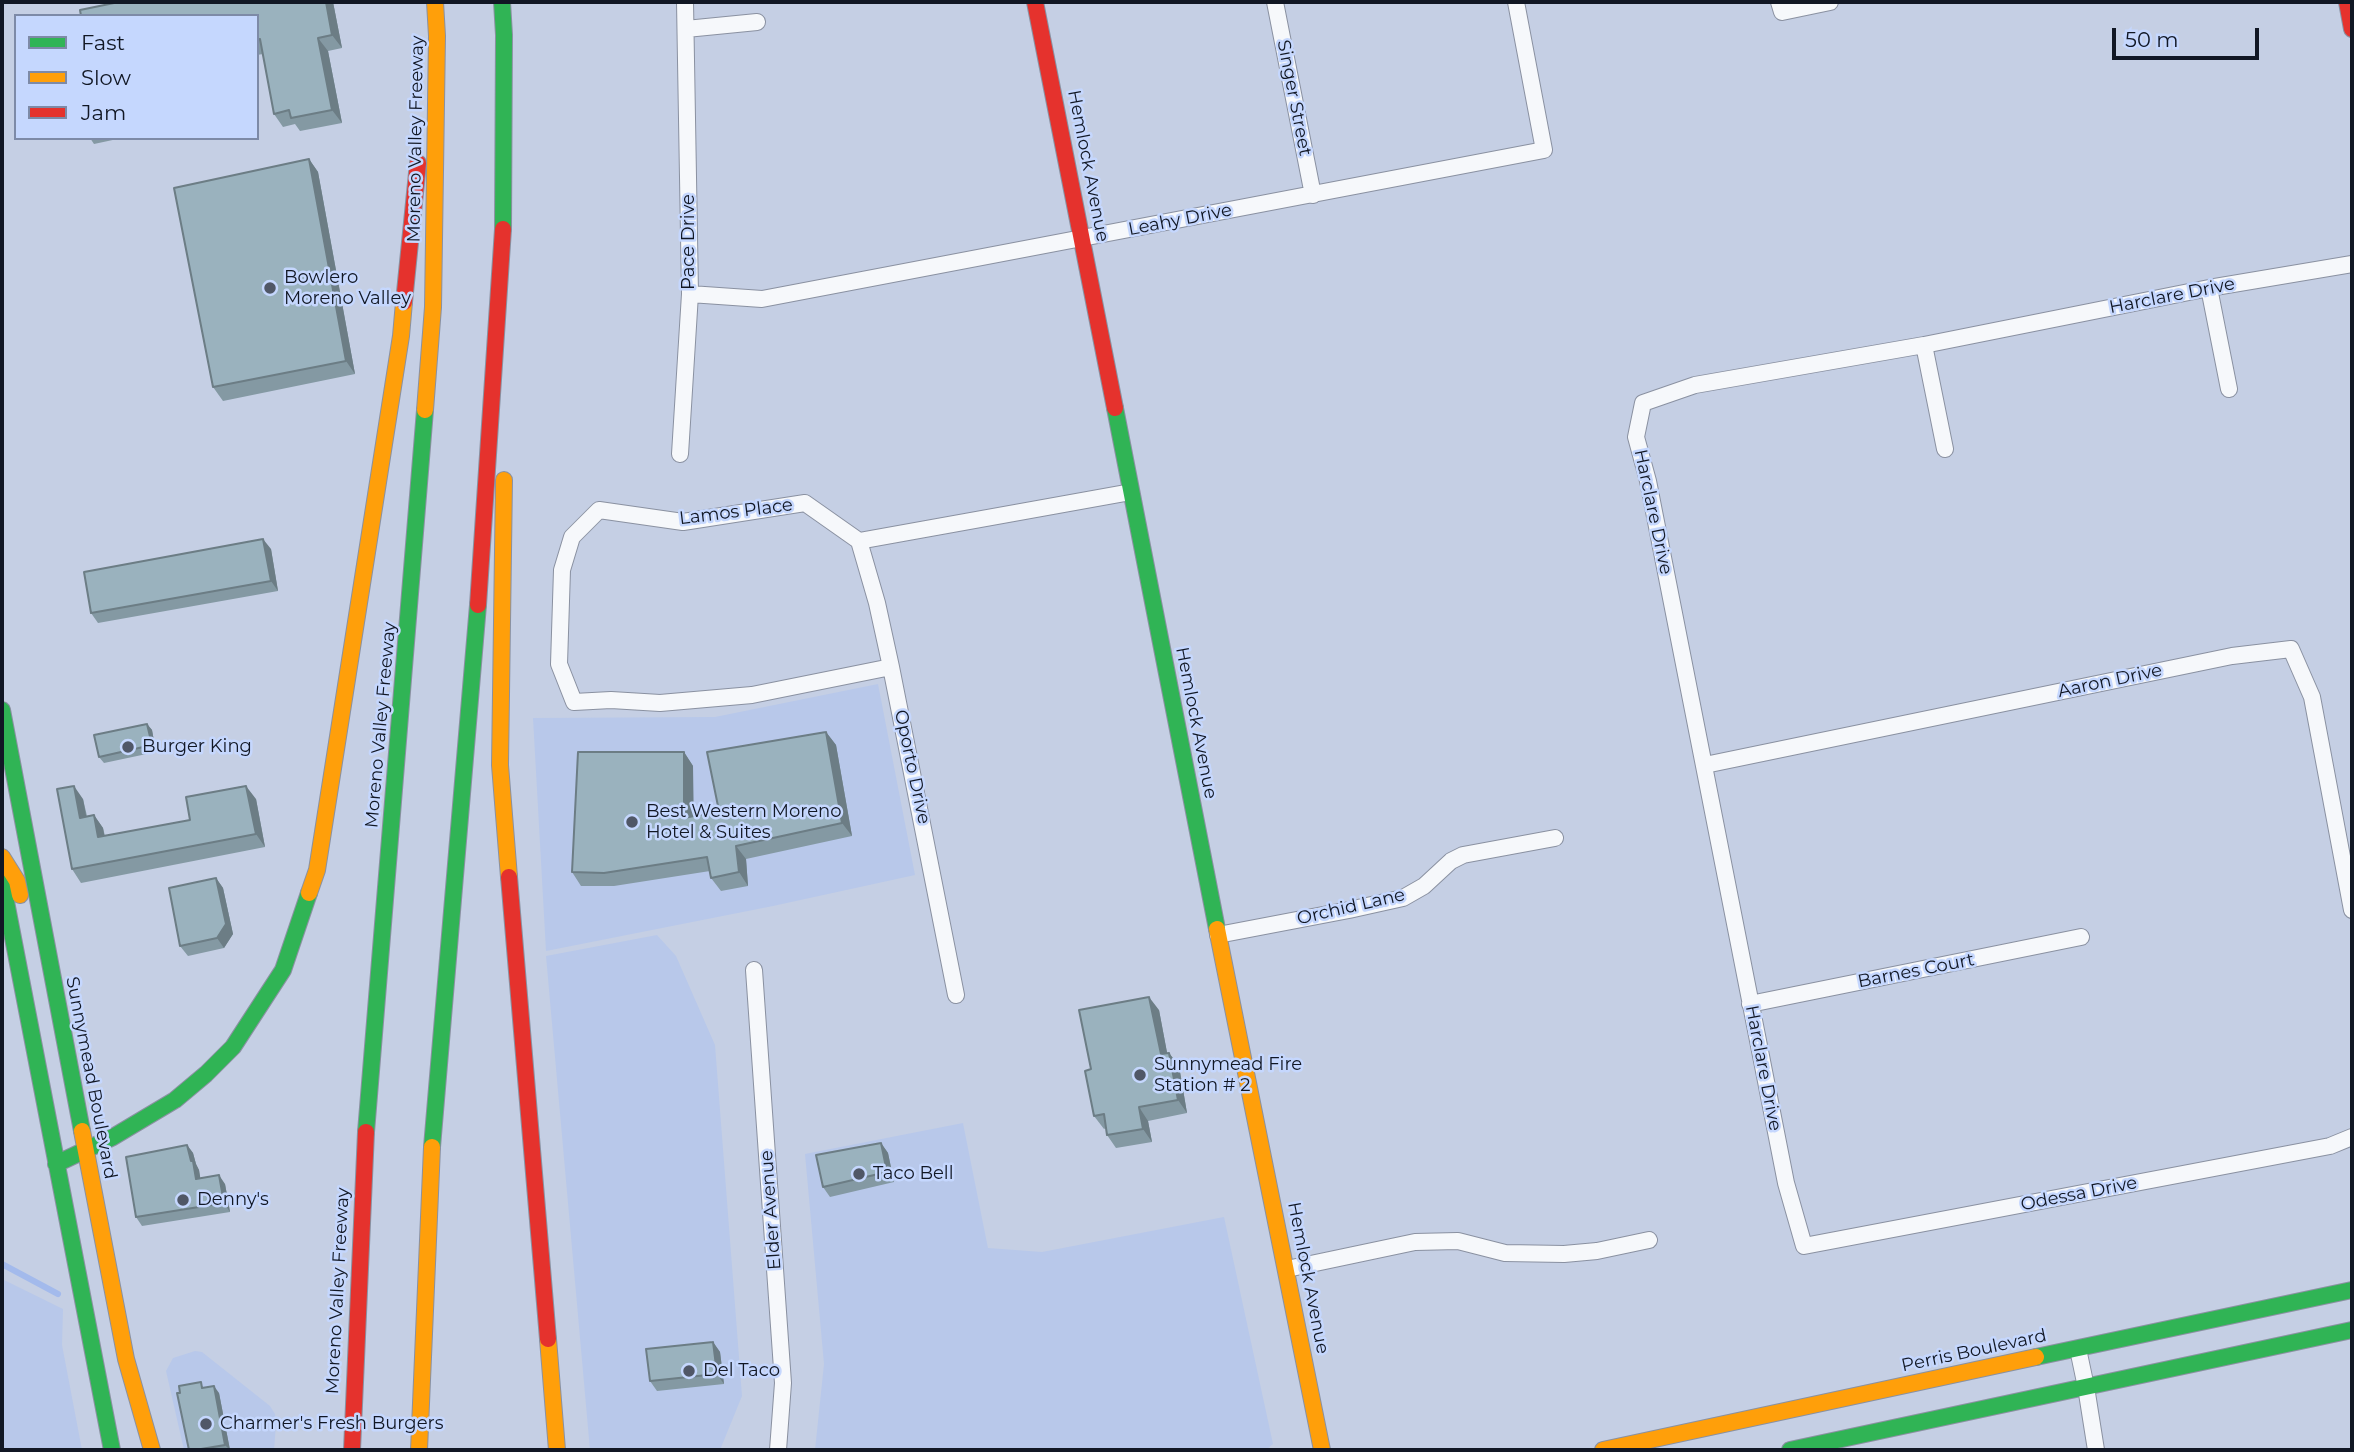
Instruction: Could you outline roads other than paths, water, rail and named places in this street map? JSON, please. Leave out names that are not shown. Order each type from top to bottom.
[{"type":"main road","points":[[56,1164],[113,1138],[161,1109],[219,1062],[233,1047],[283,970],[317,870],[401,336],[419,140],[426,2]]},
{"type":"main road","name":"Moreno Valley Freeway","points":[[352,1450],[363,1171],[433,307],[437,36],[435,2]]},
{"type":"main road","points":[[502,2],[504,453],[500,765],[557,1450]]},
{"type":"main road","name":"Hemlock Avenue","points":[[1035,2],[1322,1450]]},
{"type":"main road","points":[[2347,2],[2352,29]]},
{"type":"main road","points":[[419,1450],[430,1175],[478,602],[503,227]]},
{"type":"main road","name":"Sunnymead Boulevard","points":[[2,710],[126,1359],[152,1450]]},
{"type":"main road","points":[[2,857],[17,881],[28,932],[33,939],[45,942]]},
{"type":"main road","points":[[2,881],[113,1450]]},
{"type":"main road","name":"Perris Boulevard","points":[[1603,1450],[2352,1290]]},
{"type":"main road","points":[[1790,1450],[2352,1330]]},
{"type":"street","name":"Pace Drive","points":[[680,454],[690,294],[685,2]]},
{"type":"street","name":"Singer Street","points":[[1275,2],[1313,195]]},
{"type":"street","name":"Leahy Drive","points":[[690,294],[762,299],[1544,150],[1516,2]]},
{"type":"street","points":[[1781,7],[1830,2]]},
{"type":"street","points":[[687,29],[757,22]]},
{"type":"street","name":"Harclare Drive","points":[[1804,1246],[1786,1183],[1648,481],[1636,437],[1643,403],[1695,384],[1923,345],[2209,288],[2352,264]]},
{"type":"street","points":[[2209,288],[2229,389]]},
{"type":"street","points":[[1923,345],[1945,449]]},
{"type":"street","points":[[859,541],[1131,492]]},
{"type":"street","name":"Lamos Place","points":[[859,541],[806,503],[683,522],[600,510],[572,537],[562,570],[559,664],[574,702],[611,700],[660,703],[752,695],[891,667]]},
{"type":"street","name":"Oporto Drive","points":[[859,541],[877,603],[891,667],[956,995]]},
{"type":"street","name":"Aaron Drive","points":[[1705,765],[2232,656],[2291,649],[2312,697],[2348,870]]},
{"type":"street","name":"Orchid Lane","points":[[1218,935],[1349,911],[1403,898],[1423,886],[1451,861],[1463,855],[1555,838]]},
{"type":"street","points":[[2348,870],[2352,910]]},
{"type":"street","name":"Barnes Court","points":[[1750,1004],[2081,937]]},
{"type":"street","name":"Elder Avenue","points":[[754,970],[783,1383],[778,1450]]},
{"type":"street","name":"Odessa Drive","points":[[1804,1246],[2330,1146],[2352,1137]]},
{"type":"street","points":[[1287,1269],[1415,1242],[1458,1241],[1505,1253],[1564,1254],[1597,1251],[1649,1240]]},
{"type":"street","points":[[2078,1349],[2096,1450]]},
{"type":"waterway","points":[[2,1264],[58,1294]]},
{"type":"place","name":"Bowlero Moreno Valley","points":[[270,288]]},
{"type":"place","name":"Burger King","points":[[128,747]]},
{"type":"place","name":"Best Western Moreno Hotel & Suites","points":[[632,822]]},
{"type":"place","name":"Sunnymead Fire Station # 2","points":[[1140,1075]]},
{"type":"place","name":"Taco Bell","points":[[859,1174]]},
{"type":"place","name":"Denny's","points":[[183,1200]]},
{"type":"place","name":"Del Taco","points":[[689,1371]]},
{"type":"place","name":"Charmer's Fresh Burgers","points":[[206,1424]]}]
